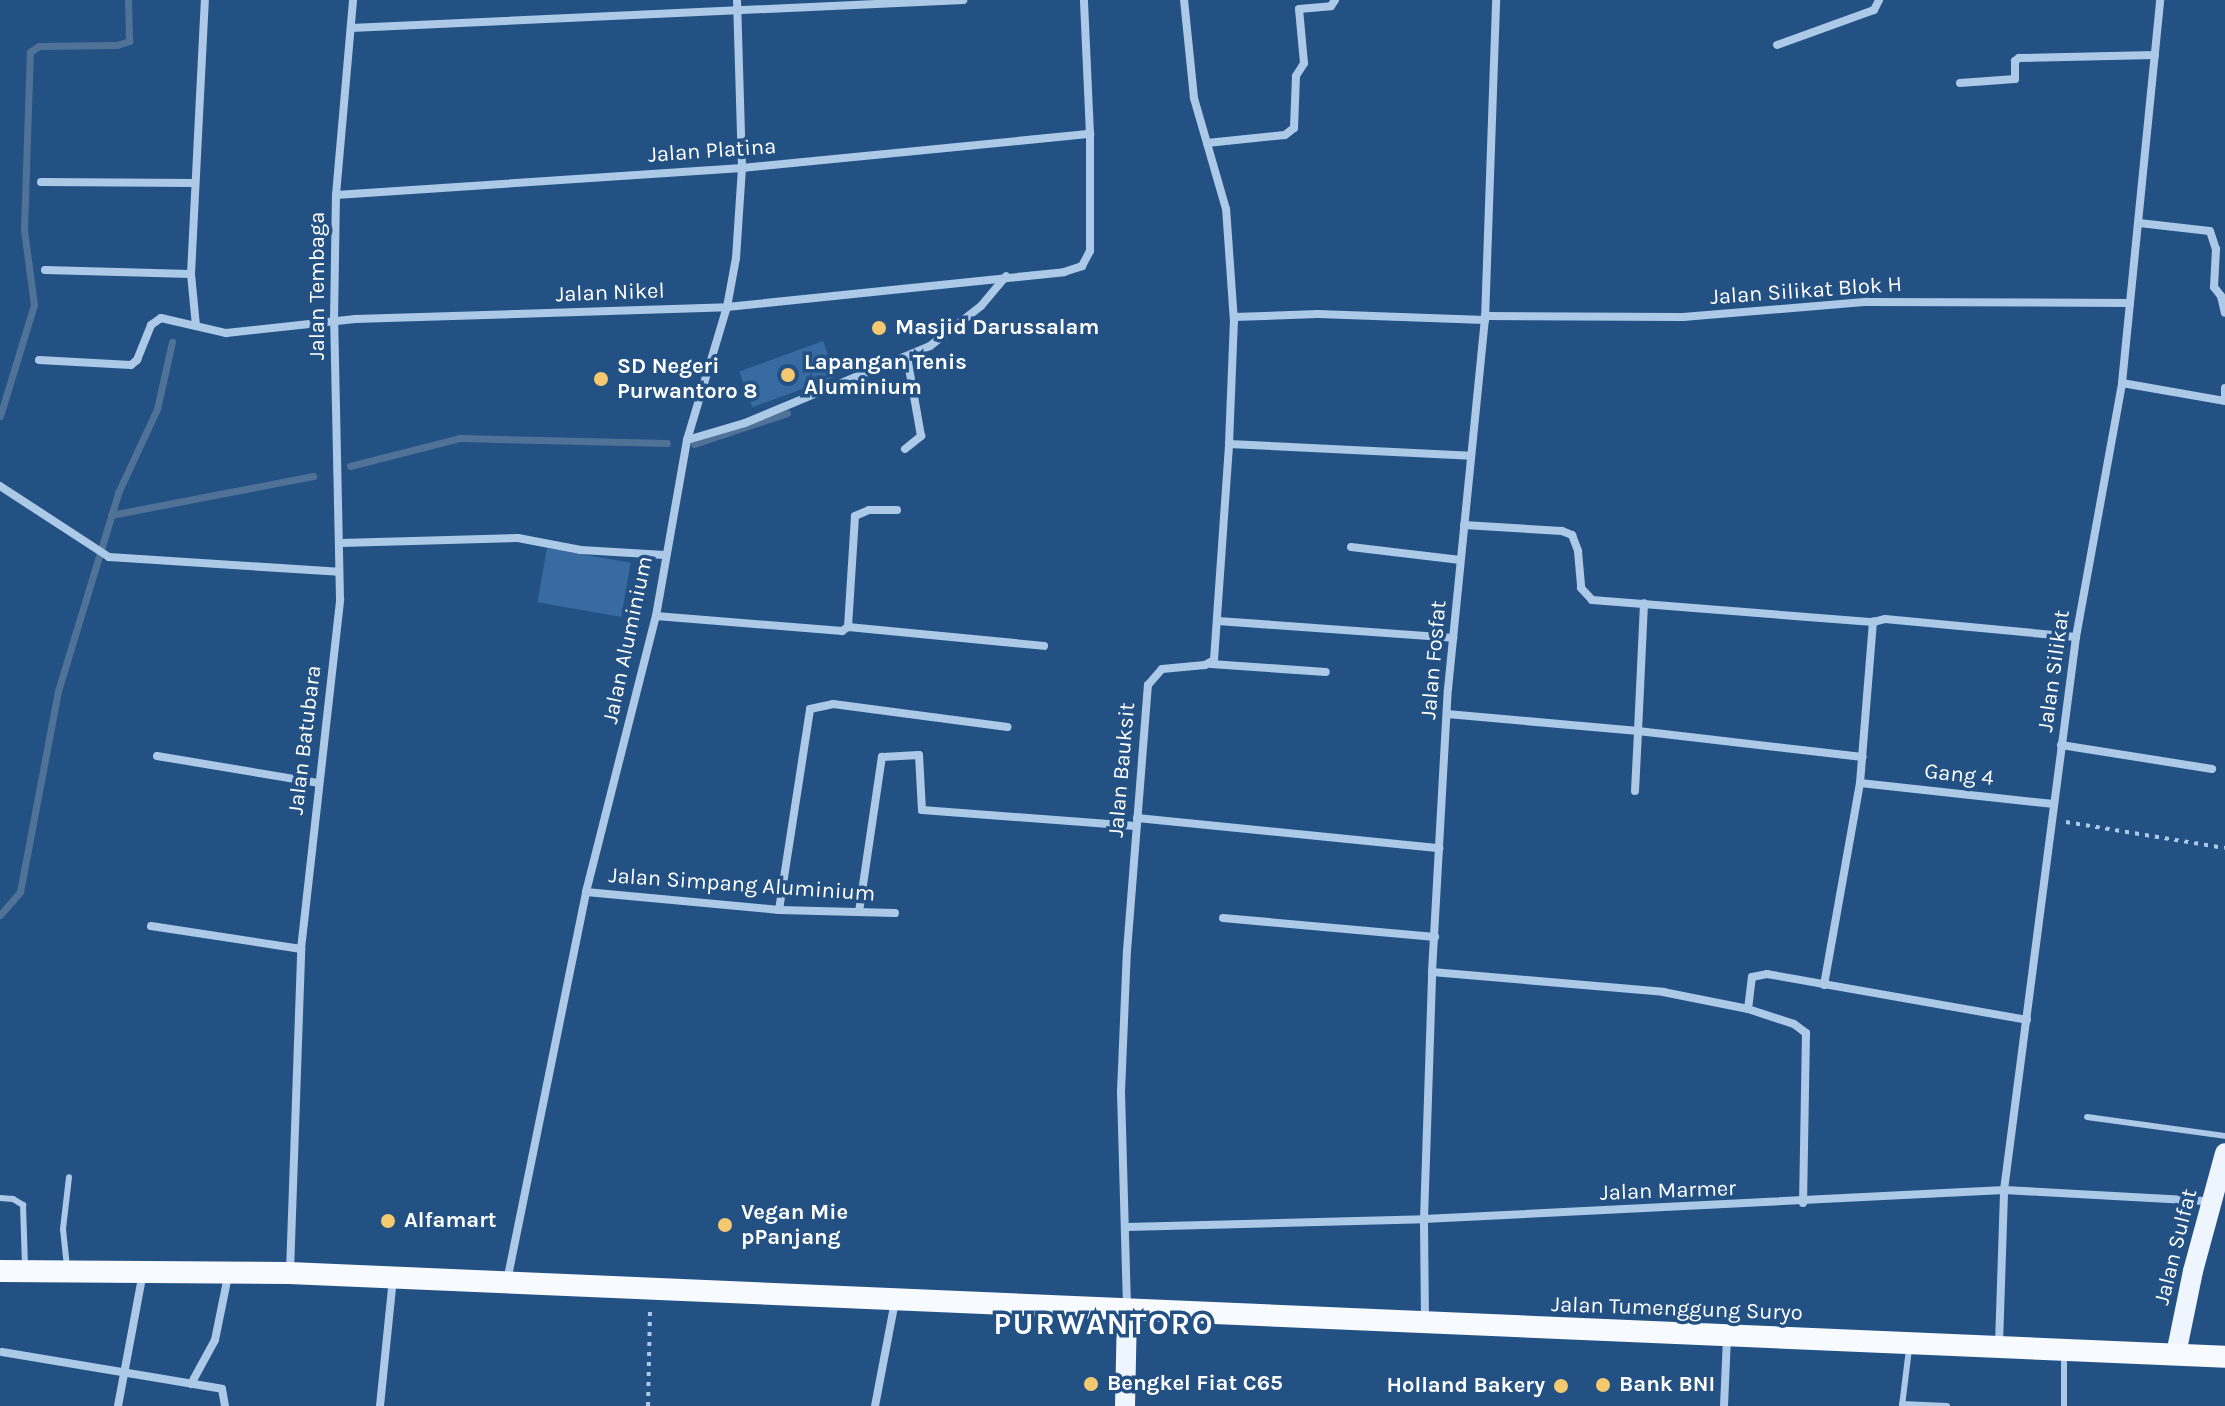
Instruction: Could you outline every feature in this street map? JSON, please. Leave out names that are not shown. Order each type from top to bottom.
[{"type":"highway","name":"Jalan Tumenggung Suryo","points":[[0,1271],[289,1273],[651,1287],[1127,1312],[2225,1357]]},
{"type":"main road","name":"Jalan Sulfat","points":[[2176,1354],[2210,1201],[2225,1153]]},
{"type":"main road","points":[[1125,1406],[1127,1312]]},
{"type":"street","points":[[196,326],[191,274],[205,0]]},
{"type":"street","name":"Jalan Tembaga","points":[[339,572],[341,543],[334,321],[336,195],[353,0]]},
{"type":"street","name":"Jalan Aluminium","points":[[506,1283],[586,892],[656,616],[687,440],[727,307],[736,258],[742,168],[737,0]]},
{"type":"street","points":[[351,28],[963,0]]},
{"type":"street","name":"Jalan Nikel","points":[[39,360],[131,365],[137,360],[155,320],[161,318],[226,333],[334,321],[727,307],[1064,272],[1082,266],[1090,251],[1090,134],[1084,0]]},
{"type":"street","points":[[1184,0],[1194,98],[1226,209],[1234,317],[1218,621],[1216,651],[1211,664]]},
{"type":"street","points":[[1207,143],[1285,135],[1294,128],[1296,76],[1304,63],[1299,9],[1331,6],[1335,0]]},
{"type":"street","name":"Jalan Fosfat","points":[[1426,1324],[1424,1219],[1432,972],[1453,638],[1485,318],[1496,0]]},
{"type":"street","points":[[1777,45],[1874,10],[1879,0]]},
{"type":"street","name":"Jalan Silikat","points":[[1999,1349],[2004,1190],[2076,637],[2122,383],[2160,0]]},
{"type":"street","points":[[1960,83],[2015,79],[2015,61],[2019,58],[2155,55]]},
{"type":"street","name":"Jalan Platina","points":[[336,195],[742,168],[1090,134]]},
{"type":"street","points":[[41,182],[194,183]]},
{"type":"street","points":[[2139,223],[2210,231],[2216,249],[2214,287],[2221,296],[2225,313]]},
{"type":"street","points":[[45,270],[191,274]]},
{"type":"street","points":[[687,440],[745,423],[930,346],[981,306],[1006,276]]},
{"type":"street","name":"Jalan Silikat Blok H","points":[[1234,317],[1318,314],[1485,318],[1683,317],[1867,302],[2130,303]]},
{"type":"street","points":[[905,449],[921,436],[907,357]]},
{"type":"street","points":[[2122,383],[2225,401],[2225,388]]},
{"type":"street","points":[[1229,444],[1471,456]]},
{"type":"street","points":[[0,486],[109,557],[339,572]]},
{"type":"street","points":[[848,627],[855,516],[869,510],[897,510]]},
{"type":"street","points":[[1464,525],[1567,532],[1575,540],[1581,588],[1588,598],[1873,622],[1885,619],[2076,637]]},
{"type":"street","points":[[341,543],[518,538],[581,550],[665,555]]},
{"type":"street","points":[[1351,547],[1460,560]]},
{"type":"street","name":"Jalan Batubara","points":[[289,1273],[301,949],[340,599],[339,572]]},
{"type":"street","points":[[1635,791],[1644,603]]},
{"type":"street","points":[[656,616],[836,631],[848,627],[1044,646]]},
{"type":"street","points":[[1218,621],[1453,638]]},
{"type":"street","points":[[1824,985],[1860,783],[1873,622]]},
{"type":"street","name":"Jalan Bauksit","points":[[1127,1312],[1121,1092],[1136,822],[1148,685],[1162,669],[1211,664],[1326,672]]},
{"type":"street","points":[[779,910],[810,709],[833,704],[1007,727]]},
{"type":"street","points":[[1447,714],[1638,731],[1862,757]]},
{"type":"street","points":[[2061,745],[2212,769]]},
{"type":"street","points":[[859,912],[882,757],[919,755],[922,810],[1136,822],[1440,848]]},
{"type":"street","points":[[157,756],[318,783]]},
{"type":"street","name":"Gang 4","points":[[1860,783],[2054,804]]},
{"type":"street","name":"Jalan Simpang Aluminium","points":[[586,892],[779,910],[895,913]]},
{"type":"street","points":[[1223,918],[1435,937]]},
{"type":"street","points":[[151,926],[301,949]]},
{"type":"street","points":[[1432,972],[1663,992],[1748,1009],[1794,1024],[1806,1033],[1803,1203]]},
{"type":"street","points":[[1748,1009],[1755,975],[2027,1020]]},
{"type":"street","name":"Jalan Marmer","points":[[1127,1227],[1424,1219],[1803,1203],[2004,1190],[2210,1201]]},
{"type":"street","points":[[118,1406],[143,1272]]},
{"type":"street","points":[[191,1384],[215,1340],[229,1273]]},
{"type":"street","points":[[380,1406],[394,1279]]},
{"type":"street","points":[[875,1406],[895,1301]]},
{"type":"street","points":[[1724,1406],[1727,1336]]},
{"type":"street","points":[[2,1352],[222,1389],[225,1406]]},
{"type":"lane","points":[[2087,1117],[2225,1136]]},
{"type":"lane","points":[[67,1270],[63,1229],[69,1177]]},
{"type":"lane","points":[[0,1198],[13,1199],[23,1205],[26,1269]]},
{"type":"lane","points":[[1909,1345],[1902,1405],[1947,1406]]},
{"type":"lane","points":[[2064,1352],[2064,1406]]},
{"type":"path","points":[[2052,819],[2225,848]]},
{"type":"path","points":[[648,1406],[651,1287]]},
{"type":"shaded area","name":"Lapangan Tenis Aluminium","points":[[823,341],[836,377],[752,407],[739,371]]},
{"type":"shaded area","points":[[547,548],[631,563],[621,617],[537,602]]},
{"type":"waterway","points":[[0,416],[34,305],[24,230],[30,52],[39,46],[117,45],[129,41],[128,0]]},
{"type":"waterway","points":[[0,915],[20,892],[58,691],[118,493],[157,409],[172,342]]},
{"type":"waterway","points":[[694,444],[787,413]]},
{"type":"waterway","points":[[350,466],[460,438],[667,443]]},
{"type":"waterway","points":[[111,515],[313,476]]},
{"type":"place","name":"Masjid Darussalam","points":[[879,328]]},
{"type":"place","name":"Lapangan Tenis Aluminium","points":[[788,375]]},
{"type":"place","name":"SD Negeri Purwantoro 8","points":[[601,379]]},
{"type":"place","name":"Alfamart","points":[[388,1221]]},
{"type":"place","name":"Vegan Mie pPanjang","points":[[725,1225]]},
{"type":"place","name":"Bengkel Fiat C65","points":[[1091,1384]]},
{"type":"place","name":"Bank BNI","points":[[1603,1385]]},
{"type":"place","name":"Holland Bakery","points":[[1561,1386]]},
{"type":"district","name":"PURWANTORO","points":[[1104,1324]]}]
